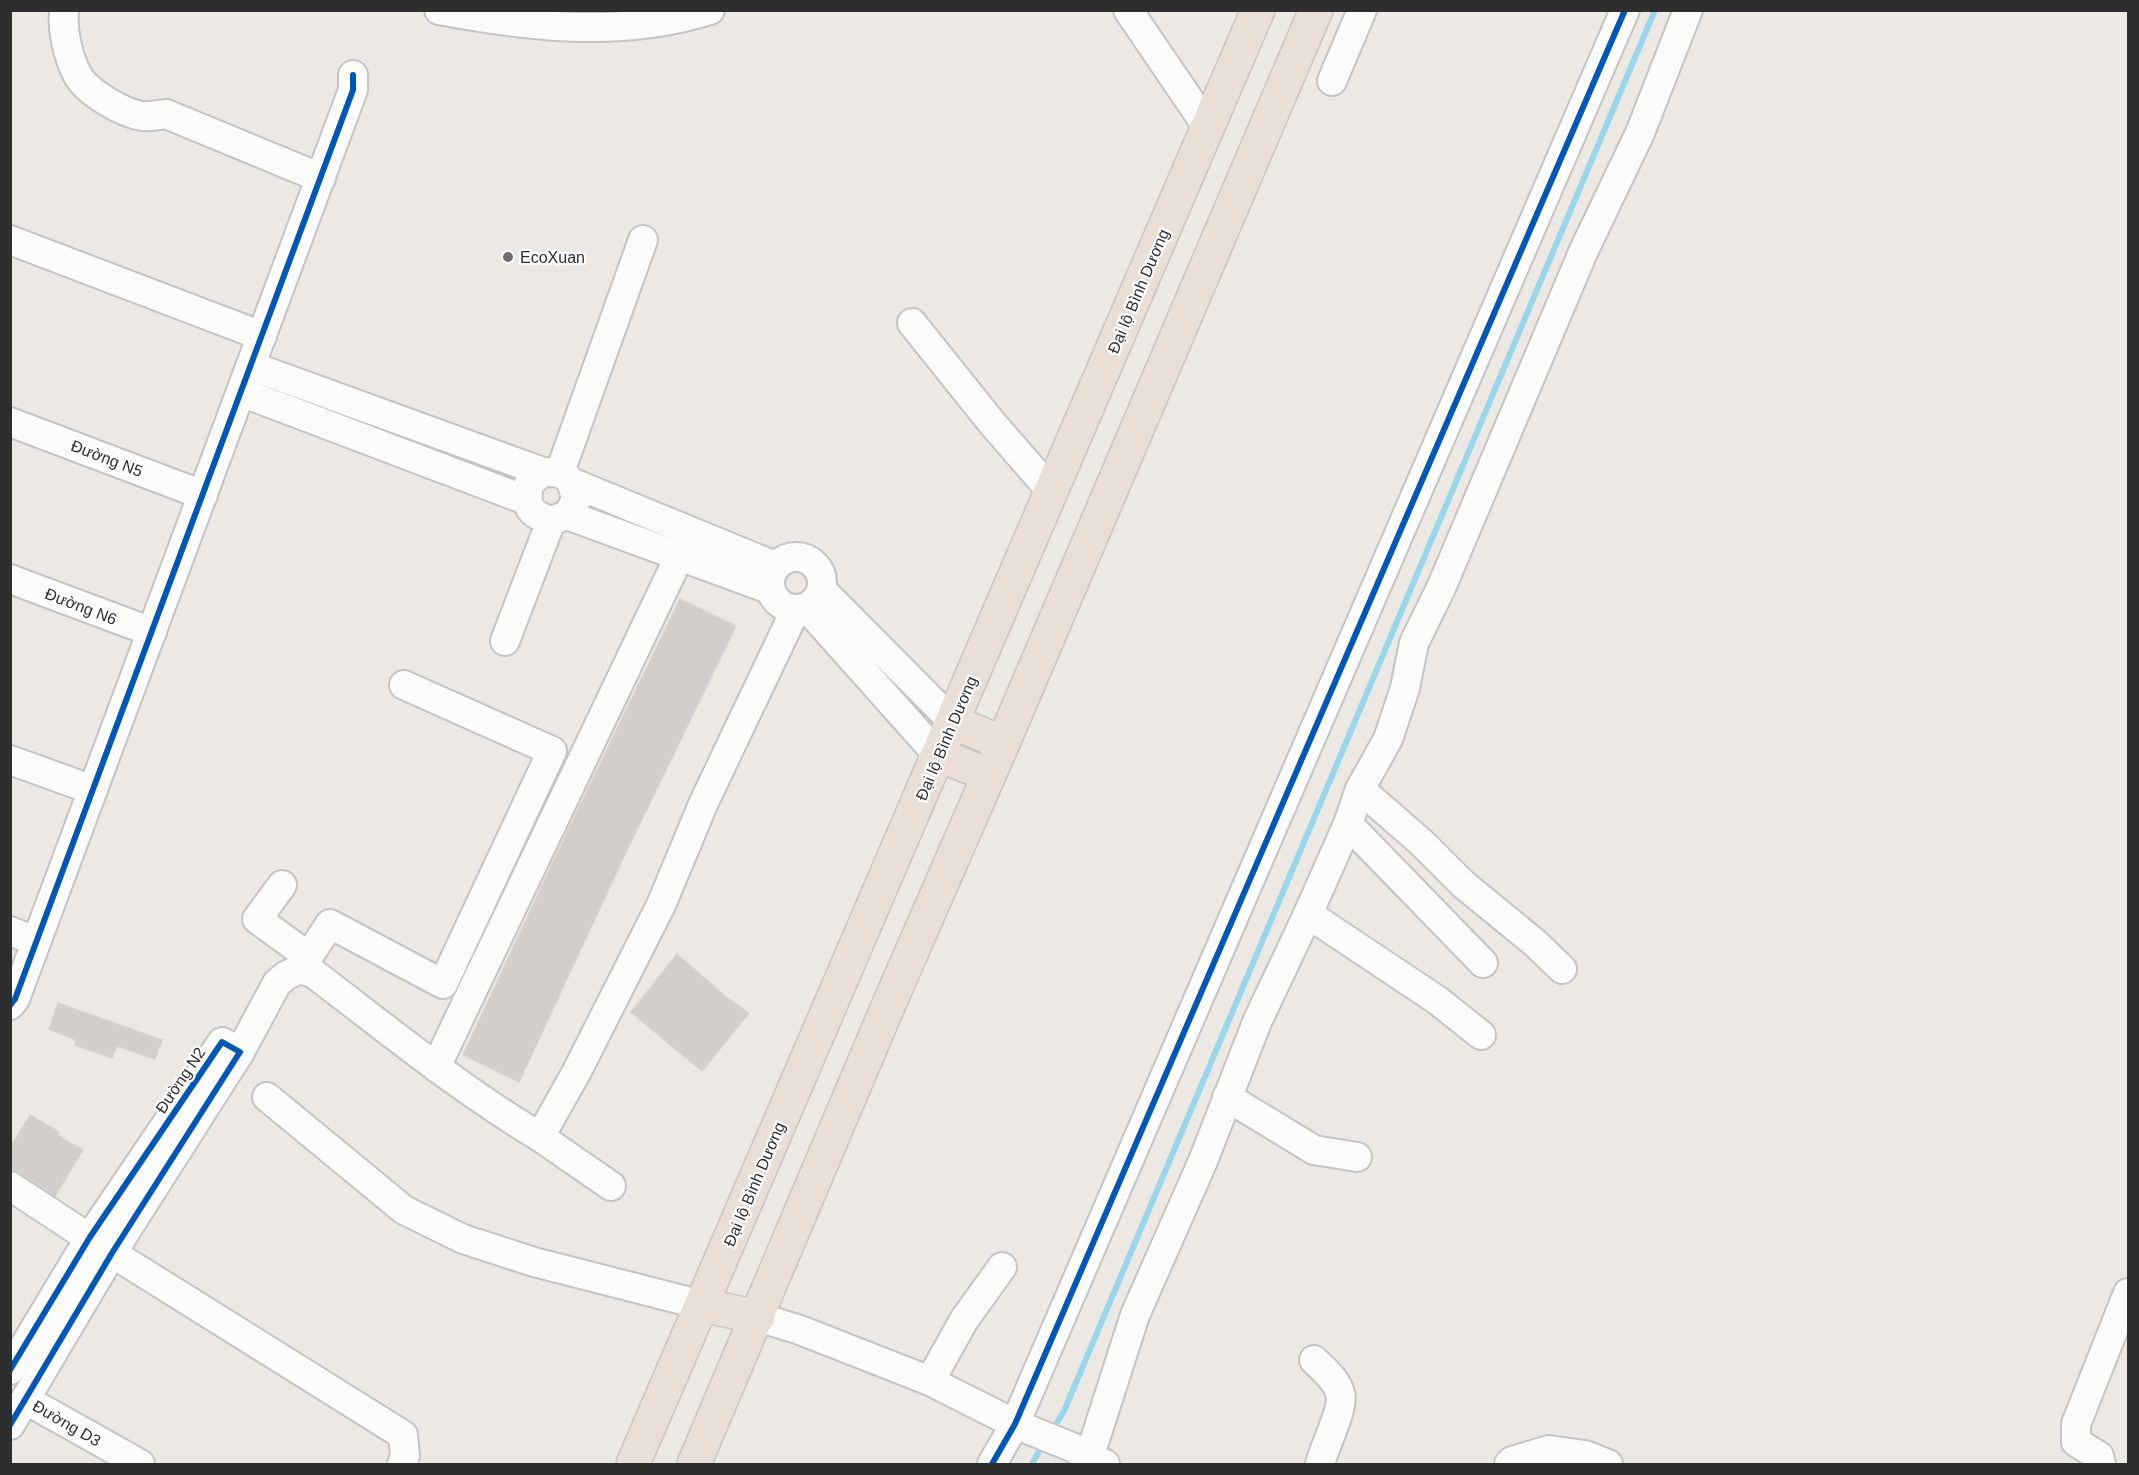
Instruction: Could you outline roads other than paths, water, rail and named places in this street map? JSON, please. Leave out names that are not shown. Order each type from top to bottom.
[{"type":"highway","name":"Đại lộ Bình Dương","points":[[633,1464],[1209,129],[1258,10]]},
{"type":"highway","points":[[694,1464],[1316,10]]},
{"type":"highway","points":[[953,722],[1003,743]]},
{"type":"highway","points":[[938,755],[989,775]]},
{"type":"highway","points":[[702,1305],[758,1317]]},
{"type":"street","points":[[439,10],[542,26],[594,29],[693,16],[710,10]]},
{"type":"street","points":[[1128,10],[1209,129]]},
{"type":"street","points":[[1332,81],[1362,10]]},
{"type":"street","points":[[992,1464],[1015,1424],[1625,10]]},
{"type":"street","points":[[758,1317],[800,1330],[930,1381],[1088,1459],[1135,1315],[1203,1161],[1257,1022],[1308,915],[1348,824],[1360,789],[1388,739],[1405,687],[1414,644],[1441,588],[1584,250],[1640,133],[1688,10]]},
{"type":"street","points":[[64,11],[63,28],[77,76],[98,97],[143,116],[166,114],[321,178]]},
{"type":"street","points":[[10,1005],[15,999],[23,936],[93,790],[321,178],[353,90],[354,75]]},
{"type":"street","points":[[10,240],[262,336]]},
{"type":"street","points":[[559,476],[643,240]]},
{"type":"street","points":[[912,323],[992,423],[1052,492]]},
{"type":"street","points":[[251,366],[559,476],[772,578]]},
{"type":"street","points":[[241,392],[526,500]]},
{"type":"street","name":"Đường N5","points":[[10,422],[203,495]]},
{"type":"street","points":[[559,476],[529,483],[526,500],[534,515],[559,518],[680,557],[772,578]]},
{"type":"street","points":[[505,641],[559,518],[576,501],[559,476]]},
{"type":"street","points":[[436,1067],[680,557]]},
{"type":"street","points":[[540,1137],[581,1063],[661,905],[704,802],[808,603],[821,576],[813,564],[801,557],[786,558],[772,578],[778,604],[808,603],[953,722]]},
{"type":"street","name":"Đường N6","points":[[10,579],[152,632]]},
{"type":"street","points":[[808,603],[938,755]]},
{"type":"street","points":[[10,1370],[240,1052],[277,983],[305,963],[330,924],[443,984],[552,751],[404,685]]},
{"type":"street","points":[[10,760],[93,790]]},
{"type":"street","points":[[1360,789],[1422,843],[1463,884],[1535,943],[1562,969]]},
{"type":"street","points":[[1348,824],[1483,963]]},
{"type":"street","points":[[282,885],[257,919],[314,974],[499,1112],[611,1186]]},
{"type":"street","points":[[1308,915],[1437,1000],[1481,1035]]},
{"type":"street","points":[[267,1097],[404,1210],[463,1239],[534,1262],[702,1305]]},
{"type":"street","points":[[1227,1098],[1314,1150],[1357,1157]]},
{"type":"street","points":[[10,1186],[403,1435],[405,1456],[402,1464]]},
{"type":"street","points":[[10,1425],[26,1400],[101,1245]]},
{"type":"street","points":[[930,1381],[964,1320],[1002,1266]]},
{"type":"street","points":[[2101,1464],[2100,1456],[2076,1442],[2076,1424],[2128,1293]]},
{"type":"street","points":[[1314,1360],[1329,1374],[1341,1393],[1338,1417],[1324,1447],[1320,1464]]},
{"type":"street","name":"Đường D3","points":[[26,1400],[140,1464]]},
{"type":"street","points":[[1509,1464],[1512,1461],[1550,1450],[1585,1455],[1608,1464]]},
{"type":"waterway","points":[[1051,1432],[1064,1411],[1655,10]]},
{"type":"waterway","points":[[1032,1464],[1044,1443]]},
{"type":"place","name":"EcoXuan","points":[[508,257]]}]
